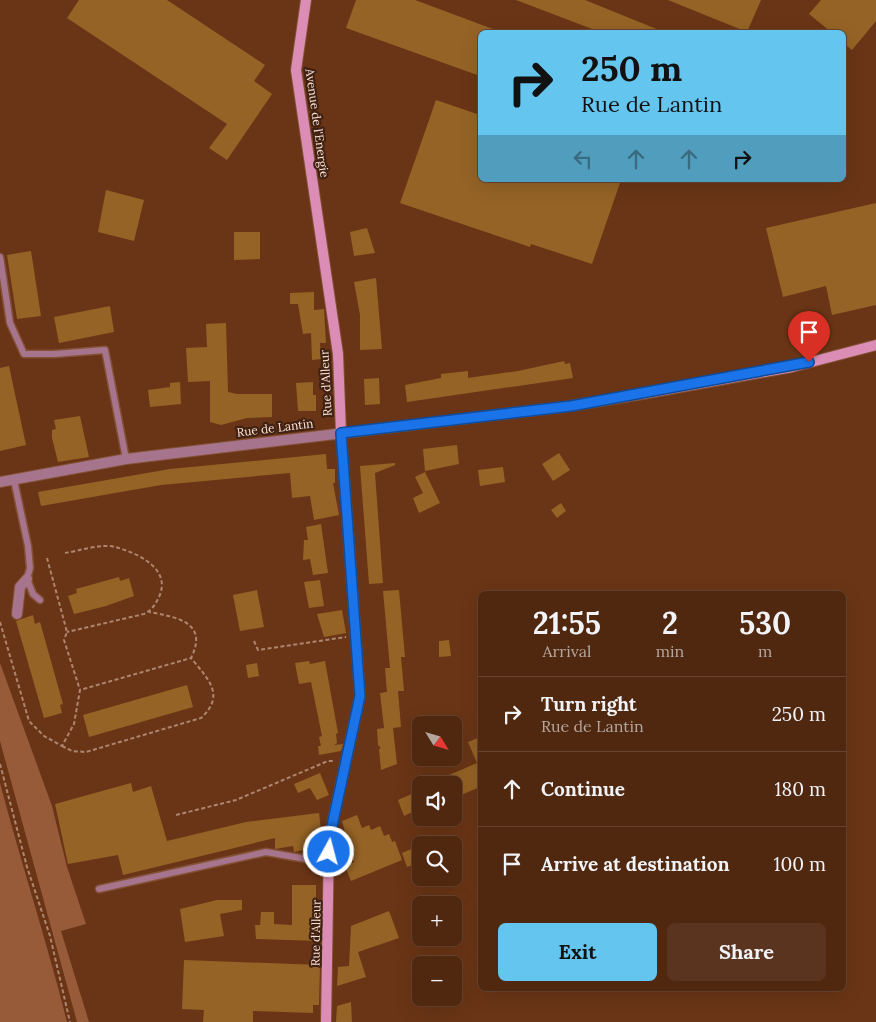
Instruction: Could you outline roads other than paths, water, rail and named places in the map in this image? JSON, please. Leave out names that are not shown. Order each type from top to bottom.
[{"type":"street","name":"Avenue de l'Energie","points":[[306,0],[296,70],[324,250]]},
{"type":"street","name":"Rue d'Alleur","points":[[324,250],[338,354],[341,433],[360,696],[329,840],[326,1022]]},
{"type":"street","name":"Rue de Lantin","points":[[0,482],[126,459],[571,406],[792,367],[876,345]]},
{"type":"street","points":[[18,614],[20,587],[27,579]]},
{"type":"lane","points":[[0,257],[10,323],[24,354],[105,350],[126,459]]},
{"type":"lane","points":[[14,480],[28,546],[30,568],[27,579],[33,594],[40,600]]},
{"type":"lane","points":[[100,889],[266,852],[329,863]]}]
